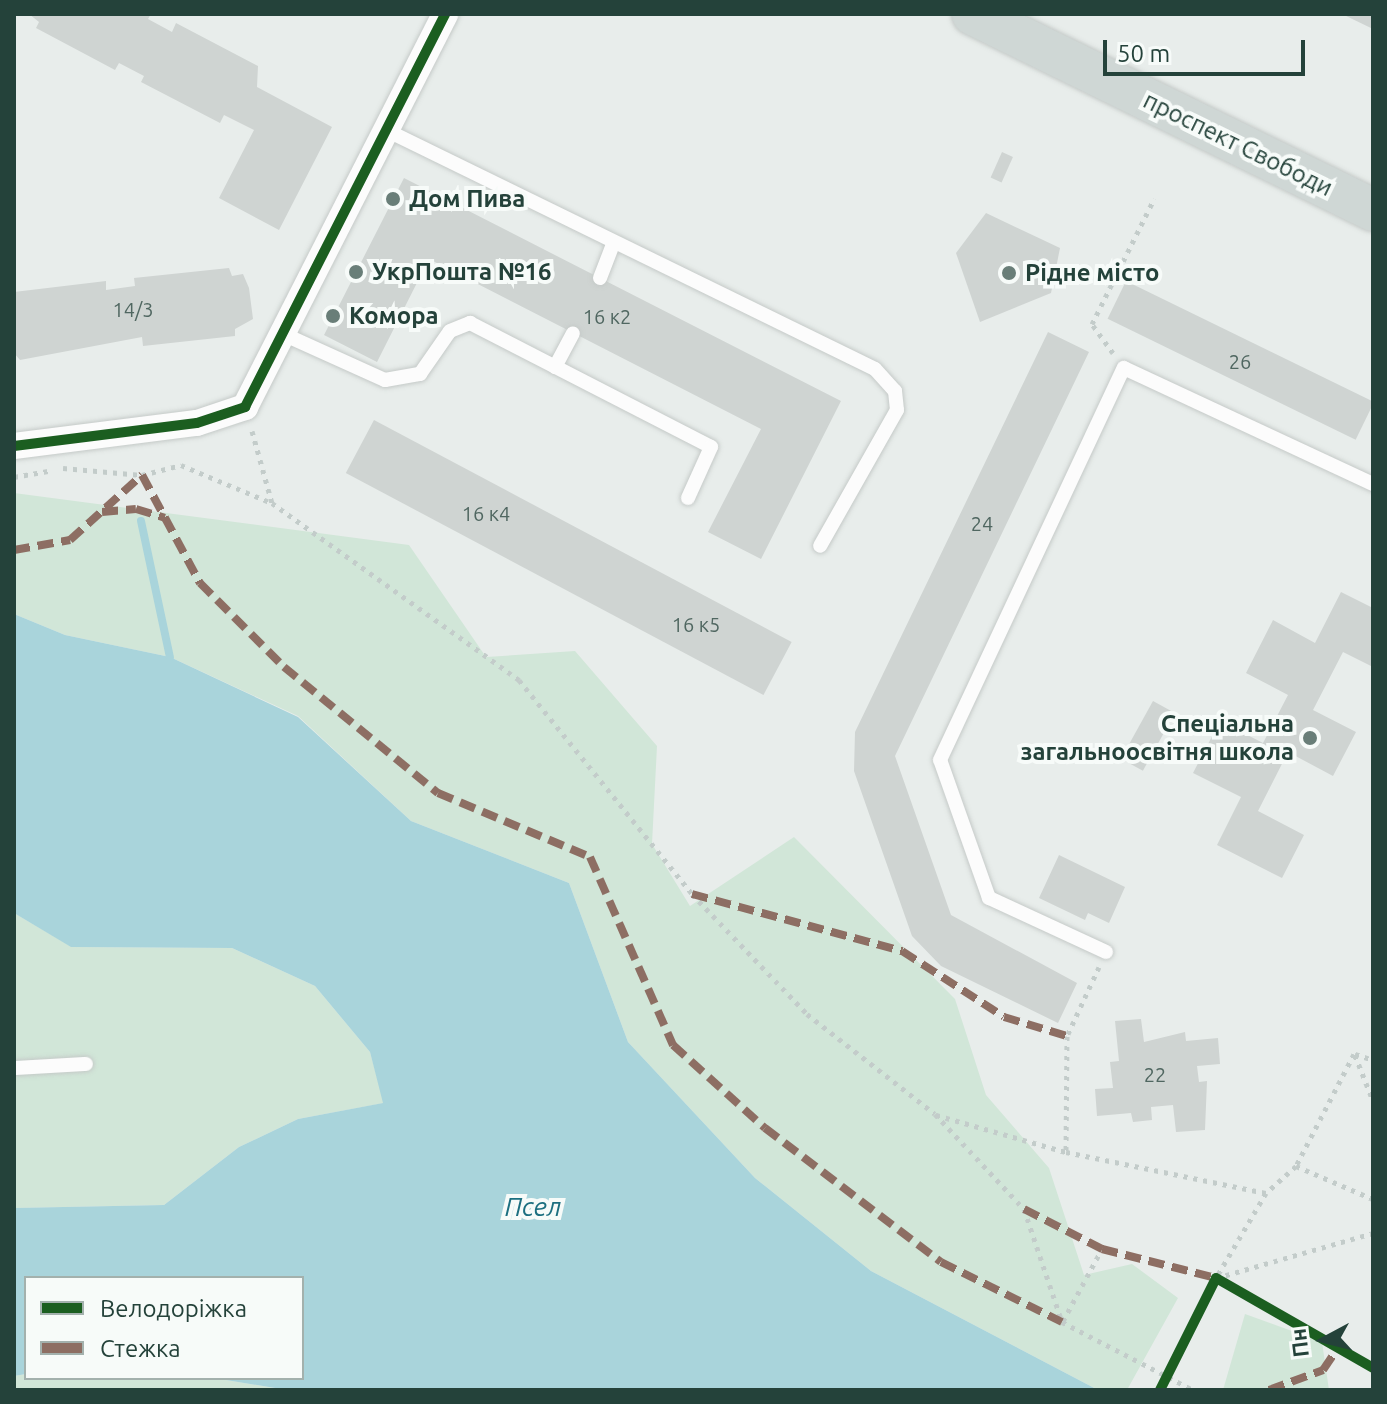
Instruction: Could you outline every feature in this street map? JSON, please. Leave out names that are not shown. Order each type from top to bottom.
[{"type":"main road","name":"проспект Свободи","points":[[973,14],[1024,32],[1373,210]]},
{"type":"street","points":[[14,446],[197,423],[245,407],[445,14]]},
{"type":"lane","points":[[386,130],[613,244],[875,369],[895,391],[897,410],[820,546]]},
{"type":"lane","points":[[600,278],[613,244]]},
{"type":"lane","points":[[283,334],[385,380],[420,374],[450,331],[470,323],[711,447],[688,498]]},
{"type":"lane","points":[[555,367],[573,333]]},
{"type":"lane","points":[[1106,952],[989,898],[940,760],[1124,368],[1373,484]]},
{"type":"lane","points":[[14,1068],[86,1064]]},
{"type":"path","points":[[1124,368],[1092,324],[1154,199]]},
{"type":"path","points":[[245,407],[272,503]]},
{"type":"path","points":[[14,477],[62,468],[142,475],[181,465],[272,503],[519,680],[692,894],[796,1003],[935,1114],[1024,1209],[1062,1322],[1193,1390]]},
{"type":"path","points":[[1066,1152],[1067,1036],[1106,952]]},
{"type":"path","points":[[1354,1054],[1373,1060]]},
{"type":"path","points":[[1354,1054],[1373,1101]]},
{"type":"path","points":[[1160,1390],[1216,1278],[1266,1193],[1296,1166],[1354,1054]]},
{"type":"path","points":[[935,1114],[1066,1152],[1266,1193]]},
{"type":"path","points":[[1296,1166],[1373,1199]]},
{"type":"path","points":[[1216,1278],[1373,1233]]},
{"type":"path","points":[[1062,1322],[1102,1249]]},
{"type":"path","points":[[1216,1278],[1373,1368]]},
{"type":"green space","points":[[14,493],[409,545],[486,657],[575,651],[657,746],[652,844],[690,906],[794,837],[955,999],[986,1095],[1049,1168],[1084,1275],[1132,1264],[1178,1298],[1127,1390],[1098,1390],[871,1271],[755,1178],[628,1042],[569,883],[411,821],[298,716],[170,657],[65,635],[14,614]]},
{"type":"green space","points":[[14,913],[72,947],[232,948],[315,986],[370,1052],[384,1103],[298,1119],[239,1147],[164,1205],[14,1208]]},
{"type":"green space","points":[[1245,1314],[1322,1342],[1329,1390],[1223,1390]]},
{"type":"green space","points":[[24,1374],[24,1380],[226,1380],[287,1390],[14,1390],[14,1376]]},
{"type":"water","name":"Псел","points":[[14,614],[65,635],[170,657],[298,717],[411,821],[569,883],[628,1042],[755,1178],[871,1271],[1098,1390],[287,1390],[226,1380],[304,1380],[304,1276],[24,1276],[24,1374],[14,1376],[14,1208],[164,1205],[239,1147],[298,1119],[383,1103],[370,1052],[315,986],[232,948],[71,947],[14,913]]},
{"type":"building","points":[[29,14],[151,14],[148,19],[172,32],[176,23],[258,66],[257,87],[332,127],[279,230],[219,198],[254,130],[224,115],[220,123],[141,82],[144,76],[119,63],[115,70],[36,28],[39,22]]},
{"type":"building","points":[[1342,14],[1373,14],[1373,29]]},
{"type":"building","points":[[1002,152],[1013,157],[1002,182],[991,178]]},
{"type":"building","points":[[404,178],[841,401],[761,559],[708,532],[761,429],[429,259],[377,362],[324,335]]},
{"type":"building","name":"Рідне місто","points":[[986,213],[1060,248],[1051,293],[980,322],[956,253]]},
{"type":"building","points":[[229,268],[232,276],[243,274],[249,288],[253,319],[235,329],[235,336],[143,346],[142,337],[20,360],[14,353],[14,292],[106,281],[106,290],[135,286],[134,278]]},
{"type":"building","points":[[1126,281],[1373,401],[1356,440],[1108,319]]},
{"type":"building","points":[[1048,332],[1089,352],[895,756],[951,915],[1077,983],[1058,1023],[941,966],[912,936],[854,771],[855,732]]},
{"type":"building","points":[[374,420],[792,642],[763,695],[346,473]]},
{"type":"building","name":"Спеціальна загальноосвітня школа","points":[[1341,592],[1373,608],[1373,667],[1343,652],[1313,710],[1356,732],[1333,776],[1288,752],[1258,811],[1304,835],[1282,878],[1217,845],[1241,797],[1193,773],[1220,721],[1263,743],[1288,695],[1246,673],[1273,620],[1315,643]]},
{"type":"building","points":[[1153,701],[1175,713],[1143,771],[1121,759]]},
{"type":"building","points":[[1059,855],[1125,887],[1109,923],[1088,913],[1085,920],[1039,898]]},
{"type":"building","points":[[1141,1019],[1144,1042],[1185,1032],[1186,1041],[1218,1038],[1220,1064],[1197,1066],[1199,1082],[1207,1081],[1205,1130],[1176,1132],[1173,1105],[1151,1107],[1152,1120],[1133,1122],[1131,1113],[1097,1116],[1095,1089],[1113,1088],[1110,1062],[1119,1061],[1115,1021]]},
{"type":"waterway","points":[[141,521],[170,657]]},
{"type":"marked path","points":[[14,550],[70,540],[142,475],[200,583],[284,667],[438,793],[590,857],[673,1045],[765,1128],[941,1262],[1062,1322]]},
{"type":"marked path","points":[[102,512],[136,509],[165,518]]},
{"type":"marked path","points":[[692,894],[902,951],[1004,1017],[1067,1036]]},
{"type":"marked path","points":[[1024,1209],[1102,1249],[1216,1278]]},
{"type":"marked path","points":[[1269,1390],[1323,1370],[1336,1351]]},
{"type":"cycle path","points":[[14,446],[197,423],[245,407],[445,14]]},
{"type":"cycle path","points":[[1160,1390],[1216,1278],[1373,1368]]},
{"type":"place","name":"Дом Пива","points":[[393,199]]},
{"type":"place","name":"УкрПошта №16","points":[[356,272]]},
{"type":"place","name":"Рідне місто","points":[[1009,273]]},
{"type":"place","name":"Комора","points":[[333,316]]},
{"type":"place","name":"Спеціальна загальноосвітня школа","points":[[1310,738]]}]
